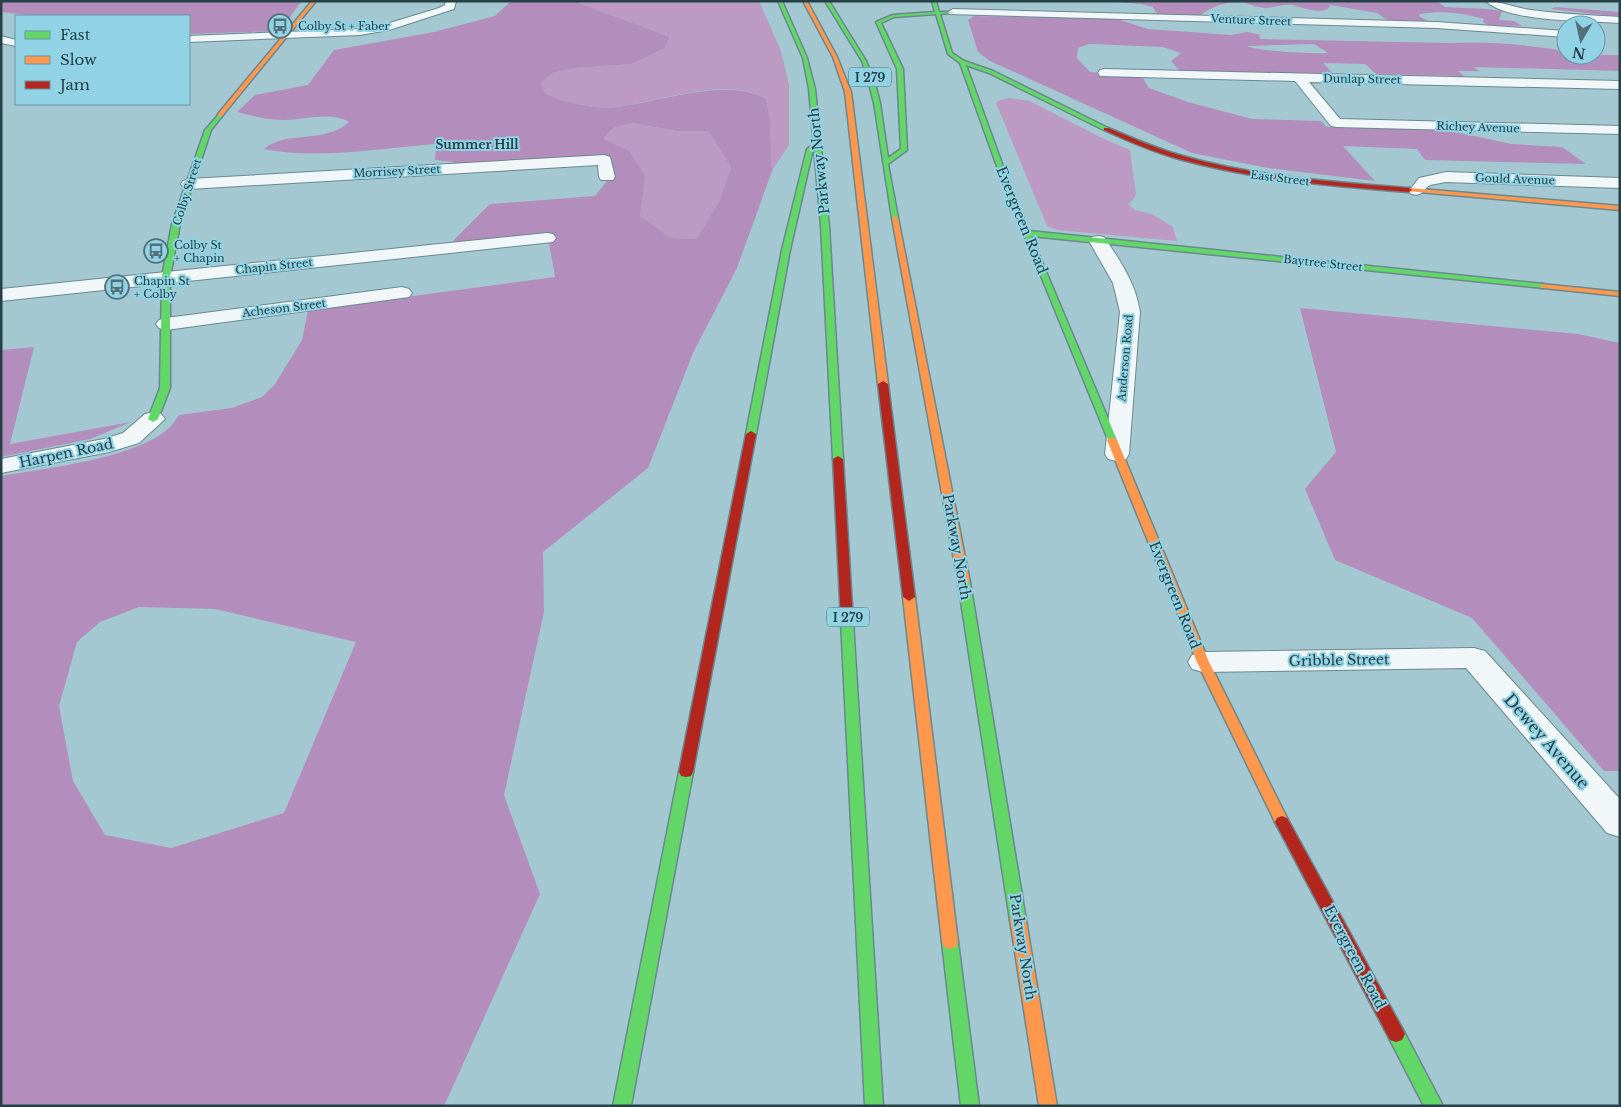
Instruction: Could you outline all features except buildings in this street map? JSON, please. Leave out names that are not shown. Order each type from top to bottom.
[{"type":"main road","name":"Colby Street","points":[[153,419],[160,405],[164,388],[166,277],[176,224],[208,130],[314,1]]},
{"type":"main road","name":"Parkway North","points":[[780,1],[805,58],[812,89],[826,235],[874,1106]]},
{"type":"main road","points":[[805,1],[834,55],[848,92],[970,1106]]},
{"type":"main road","name":"Parkway North","points":[[827,1],[864,61],[872,80],[877,103],[885,163],[962,573],[1048,1106]]},
{"type":"main road","points":[[882,9],[953,12]]},
{"type":"main road","points":[[885,163],[904,150],[900,69],[878,22],[883,18],[936,10]]},
{"type":"main road","points":[[936,10],[950,54],[962,62],[967,54],[965,48]]},
{"type":"main road","name":"East Street","points":[[962,62],[990,72],[1137,144],[1198,164],[1294,180],[1620,208]]},
{"type":"main road","name":"Evergreen Road","points":[[962,62],[981,99],[1027,233],[1203,662],[1233,726],[1279,815],[1434,1106]]},
{"type":"main road","points":[[1009,95],[1040,96]]},
{"type":"main road","points":[[622,1106],[786,250],[815,128]]},
{"type":"main road","name":"Baytree Street","points":[[1027,233],[1620,294]]},
{"type":"street","points":[[190,39],[360,32],[385,28],[443,10],[450,7],[451,1]]},
{"type":"street","points":[[1491,1],[1496,7],[1524,13],[1620,20]]},
{"type":"street","points":[[1044,3],[1107,15]]},
{"type":"street","name":"Venture Street","points":[[953,12],[1445,25],[1556,33]]},
{"type":"street","points":[[1289,21],[1300,33]]},
{"type":"street","points":[[1,39],[15,43]]},
{"type":"street","name":"Dunlap Street","points":[[1104,72],[1620,85]]},
{"type":"street","name":"Richey Avenue","points":[[1298,77],[1336,123],[1620,130]]},
{"type":"street","name":"Morrisey Street","points":[[190,184],[605,160],[607,177]]},
{"type":"street","name":"Gould Avenue","points":[[1417,191],[1423,181],[1446,177],[1620,183]]},
{"type":"street","name":"Chapin Street","points":[[1,294],[548,238]]},
{"type":"street","name":"Anderson Road","points":[[1098,241],[1118,275],[1129,300],[1130,312],[1117,454]]},
{"type":"street","name":"Acheson Street","points":[[166,324],[402,293]]},
{"type":"street","name":"Harpen Road","points":[[1,466],[109,445],[131,438],[153,419]]},
{"type":"street","name":"Gribble Street","points":[[1203,662],[1474,658]]},
{"type":"street","name":"Dewey Avenue","points":[[1474,658],[1620,823]]},
{"type":"shaded area","points":[[1,1],[302,1],[279,31],[190,34],[190,15],[27,15],[1,12]]},
{"type":"shaded area","points":[[511,1],[579,1],[579,3],[670,37],[665,48],[632,64],[576,68],[552,73],[541,83],[546,94],[572,103],[599,107],[617,107],[714,90],[733,90],[751,93],[766,99],[770,119],[772,171],[737,268],[693,353],[648,468],[543,552],[544,612],[504,795],[540,894],[444,1106],[1,1106],[1,476],[65,465],[113,454],[136,447],[155,438],[170,427],[179,415],[232,408],[262,397],[275,384],[302,340],[308,310],[555,277],[547,232],[450,244],[490,204],[595,196],[610,177],[607,161],[454,165],[453,162],[435,160],[436,144],[349,152],[284,152],[264,149],[273,143],[283,140],[329,133],[340,129],[349,122],[334,117],[292,120],[272,119],[237,112],[255,95],[308,85],[334,50],[434,32],[495,16]],"holes":[[[632,123],[676,131],[708,131],[731,167],[719,202],[696,239],[671,238],[640,216],[645,175],[629,151],[603,139],[613,128]],[[139,607],[215,609],[356,642],[284,813],[171,848],[105,835],[73,781],[59,706],[77,642],[100,622]]]},
{"type":"shaded area","points":[[579,1],[759,1],[781,51],[789,85],[789,145],[772,171],[770,119],[766,99],[751,92],[733,89],[693,92],[617,107],[581,105],[546,94],[541,83],[552,73],[576,68],[632,64],[665,48],[670,37],[579,3]]},
{"type":"shaded area","points":[[1105,1],[1438,2],[1445,7],[1502,11],[1499,20],[1514,21],[1522,26],[1488,25],[1483,22],[1484,19],[1444,12],[1420,14],[1419,16],[1428,21],[1387,20],[1377,13],[1330,5],[1325,10],[1315,11],[1291,5],[1264,8],[1240,2],[1216,6],[1201,15],[1157,14],[1153,7],[1141,4]]},
{"type":"shaded area","points":[[1555,7],[1620,12],[1620,17],[1606,15],[1551,9]]},
{"type":"shaded area","points":[[974,16],[1117,19],[1148,29],[1231,35],[1247,32],[1261,35],[1259,36],[1261,39],[1509,44],[1556,50],[1556,65],[1606,65],[1606,55],[1620,55],[1620,71],[1474,67],[1479,71],[1458,71],[1464,76],[1376,74],[1365,64],[1323,63],[1334,75],[1180,71],[1171,61],[1181,53],[1163,47],[1089,44],[1078,48],[1077,58],[1090,72],[1142,76],[1149,88],[1188,102],[1252,119],[1321,121],[1327,127],[1445,130],[1512,144],[1562,147],[1586,164],[1425,160],[1417,149],[1343,146],[1375,181],[1268,168],[1192,153],[990,61],[978,52],[968,20]],"holes":[[[1314,44],[1328,53],[1273,51],[1247,46]]]},
{"type":"shaded area","points":[[1009,98],[1030,101],[1100,137],[1130,150],[1136,194],[1128,204],[1135,210],[1152,214],[1173,227],[1177,241],[1057,230],[1047,226],[996,103]]},
{"type":"shaded area","points":[[632,123],[676,131],[708,131],[731,167],[719,202],[696,239],[671,238],[639,216],[645,174],[602,140],[613,128]]},
{"type":"shaded area","points":[[1300,308],[1578,334],[1620,343],[1620,771],[1604,771],[1472,618],[1335,560],[1305,489],[1336,452]]},
{"type":"shaded area","points":[[34,347],[10,444],[131,422],[90,439],[1,457],[1,350]]},
{"type":"traffic: fast","points":[[780,1],[805,58],[812,89],[825,226],[838,459]]},
{"type":"traffic: fast","points":[[827,1],[864,61],[871,80],[877,103],[895,218]]},
{"type":"traffic: fast","points":[[934,1],[950,54],[962,62],[991,72],[1106,129]]},
{"type":"traffic: fast","points":[[885,163],[904,150],[900,69],[878,22],[893,16],[953,12]]},
{"type":"traffic: fast","points":[[962,62],[1006,183],[1112,440]]},
{"type":"traffic: fast","points":[[153,419],[165,388],[166,277],[176,224],[208,130],[220,115]]},
{"type":"traffic: fast","points":[[751,434],[786,250],[810,149]]},
{"type":"traffic: fast","points":[[1027,233],[1544,286]]},
{"type":"traffic: fast","points":[[964,582],[1018,920]]},
{"type":"traffic: fast","points":[[847,621],[874,1106]]},
{"type":"traffic: fast","points":[[622,1106],[686,772]]},
{"type":"traffic: fast","points":[[950,942],[970,1106]]},
{"type":"traffic: fast","points":[[1396,1034],[1434,1106]]},
{"type":"traffic: slow","points":[[220,115],[314,1]]},
{"type":"traffic: slow","points":[[805,1],[835,57],[848,92],[883,384]]},
{"type":"traffic: slow","points":[[1409,190],[1620,208]]},
{"type":"traffic: slow","points":[[895,218],[964,582]]},
{"type":"traffic: slow","points":[[1544,286],[1620,294]]},
{"type":"traffic: slow","points":[[1112,440],[1203,662],[1282,822]]},
{"type":"traffic: slow","points":[[909,597],[950,942]]},
{"type":"traffic: slow","points":[[1018,920],[1048,1106]]},
{"type":"traffic: jam","points":[[1106,129],[1179,158],[1217,167],[1292,179],[1409,190]]},
{"type":"traffic: jam","points":[[883,384],[909,597]]},
{"type":"traffic: jam","points":[[686,772],[751,434]]},
{"type":"traffic: jam","points":[[838,459],[847,621]]},
{"type":"traffic: jam","points":[[1282,822],[1396,1034]]},
{"type":"place","name":"Colby St + Faber","points":[[280,26]]},
{"type":"place","name":"Colby St + Chapin","points":[[156,251]]},
{"type":"place","name":"Chapin St + Colby","points":[[117,287]]},
{"type":"district","name":"Summer Hill","points":[[477,144]]}]
